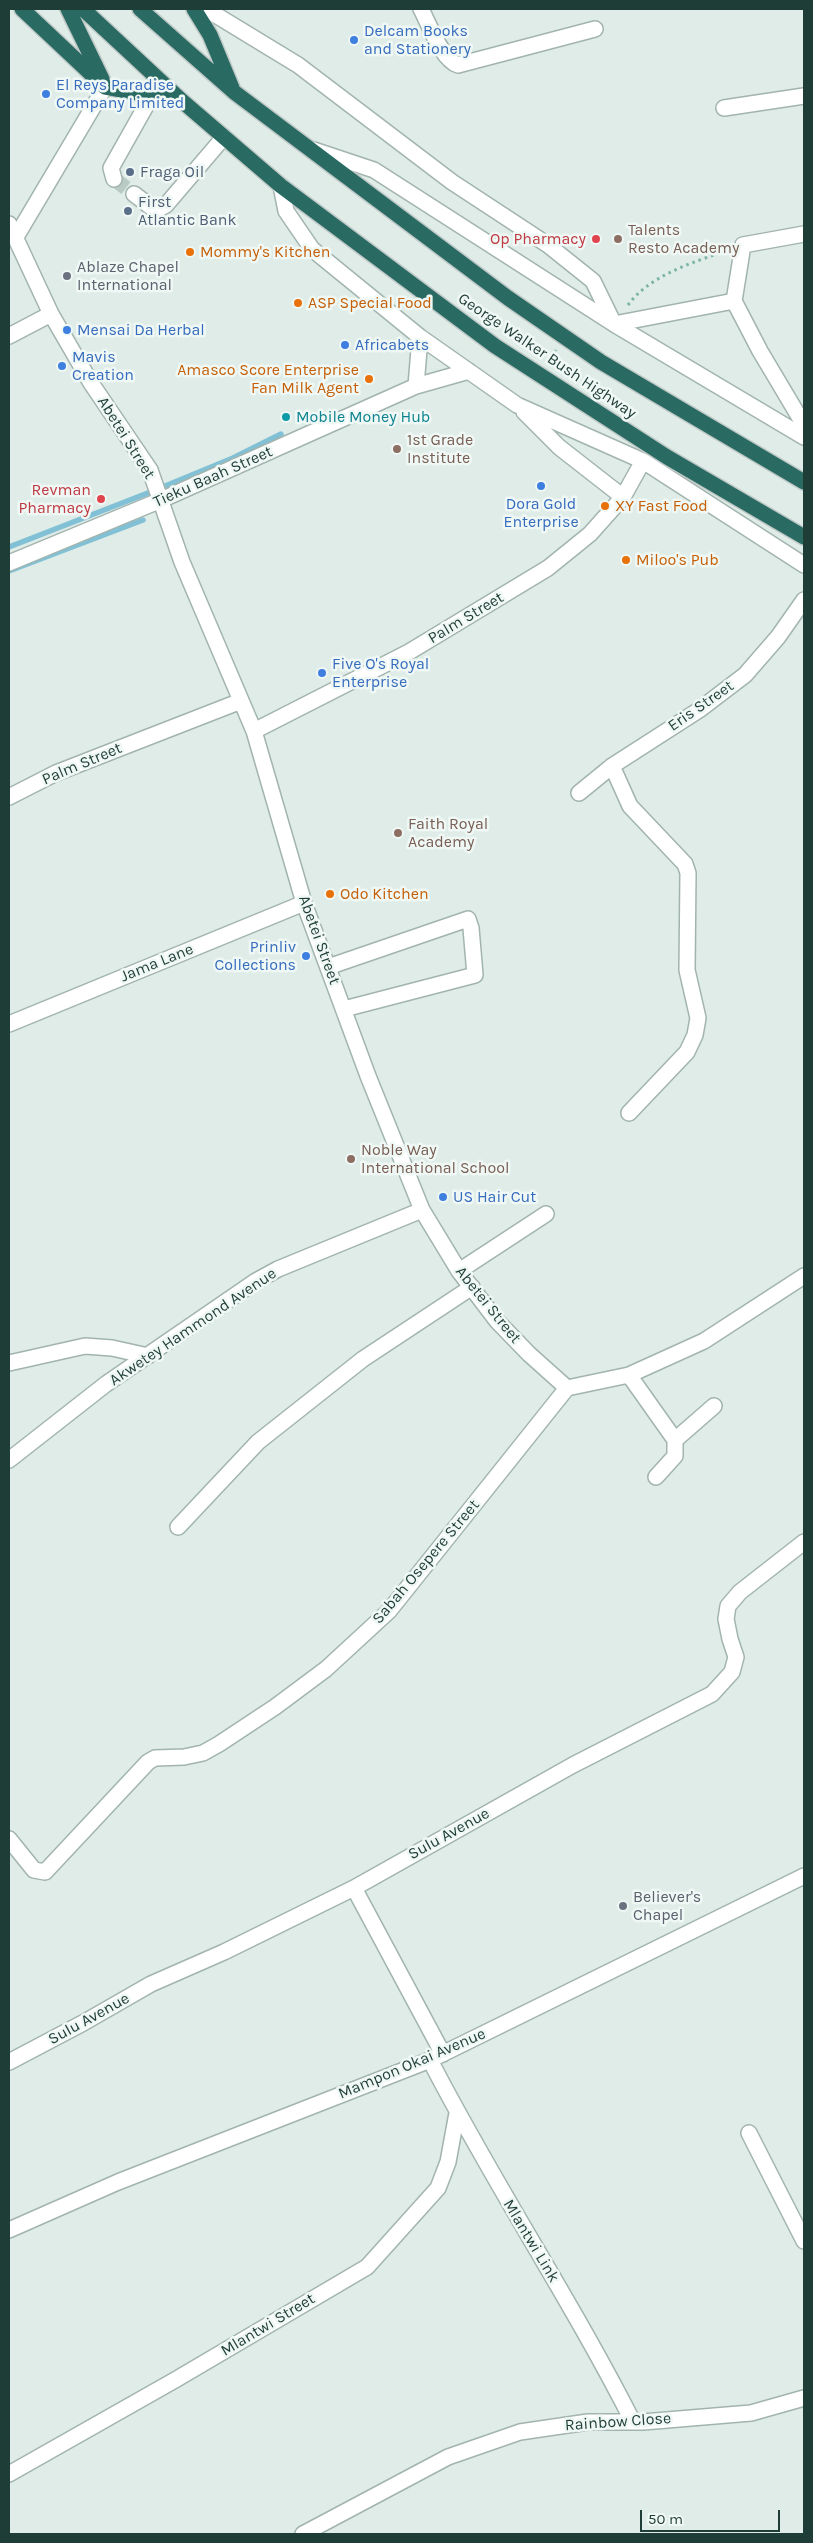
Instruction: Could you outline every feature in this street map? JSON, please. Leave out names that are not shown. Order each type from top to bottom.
[{"type":"highway","points":[[22,9],[106,87],[182,101]]},
{"type":"highway","points":[[68,9],[106,87]]},
{"type":"highway","name":"George Walker Bush Highway","points":[[82,9],[182,101],[281,186],[495,346],[667,457],[804,537]]},
{"type":"highway","name":"George Walker Bush Highway","points":[[140,9],[234,92],[508,298],[601,362],[804,482]]},
{"type":"highway","points":[[194,9],[210,35],[234,92]]},
{"type":"street","points":[[206,9],[223,14],[298,66],[452,182],[548,246],[593,281],[614,324],[734,301]]},
{"type":"street","points":[[421,9],[443,52],[452,63],[458,65],[595,29]]},
{"type":"street","points":[[210,35],[223,14]]},
{"type":"street","points":[[12,230],[106,87]]},
{"type":"street","points":[[114,179],[111,168],[152,95]]},
{"type":"street","points":[[724,108],[804,96]]},
{"type":"street","points":[[134,194],[152,207],[159,209],[166,205],[224,137]]},
{"type":"street","name":"George Walker Bush Highway","points":[[307,148],[374,170],[614,324],[804,437]]},
{"type":"street","points":[[281,186],[286,211],[312,249],[420,337],[518,405],[643,461],[804,565]]},
{"type":"street","name":"Abetei Street","points":[[12,230],[51,314],[91,383],[150,470],[182,562],[254,731],[304,903],[368,1076],[422,1210],[459,1271],[504,1327],[567,1388]]},
{"type":"street","points":[[804,234],[742,244],[734,301],[760,351],[804,425]]},
{"type":"street","points":[[9,336],[51,314]]},
{"type":"street","points":[[416,386],[420,337]]},
{"type":"street","name":"Tieku Baah Street","points":[[9,563],[161,500],[416,386],[469,371]]},
{"type":"street","points":[[518,405],[559,447],[623,497]]},
{"type":"street","name":"Palm Street","points":[[254,731],[409,652],[548,568],[590,534],[623,497],[643,461]]},
{"type":"street","name":"Eris Street","points":[[579,793],[612,766],[699,710],[745,675],[778,636],[804,600]]},
{"type":"street","name":"Palm Street","points":[[9,797],[56,774],[241,701]]},
{"type":"street","points":[[612,766],[630,806],[685,864],[688,873],[687,970],[698,1018],[695,1035],[687,1052],[629,1112]]},
{"type":"street","name":"Jama Lane","points":[[9,1024],[304,903]]},
{"type":"street","points":[[328,967],[468,919],[472,928],[475,975],[344,1009]]},
{"type":"street","name":"Akwetey Hammond Avenue","points":[[9,1460],[106,1384],[256,1281],[278,1269],[422,1210]]},
{"type":"street","points":[[459,1271],[546,1214]]},
{"type":"street","points":[[567,1388],[629,1375],[704,1341],[804,1276]]},
{"type":"street","points":[[178,1527],[258,1442],[363,1358],[472,1287]]},
{"type":"street","points":[[9,1363],[85,1346],[112,1348],[148,1356]]},
{"type":"street","points":[[629,1375],[674,1440],[675,1456],[656,1477]]},
{"type":"street","name":"Sabah Osepere Street","points":[[9,1839],[34,1870],[45,1872],[148,1762],[156,1758],[184,1757],[203,1753],[220,1744],[275,1707],[326,1669],[390,1611],[567,1388]]},
{"type":"street","points":[[674,1440],[714,1406]]},
{"type":"street","name":"Sulu Avenue","points":[[9,2062],[151,1984],[224,1952],[354,1888],[573,1765],[712,1694],[732,1672],[736,1657],[726,1618],[728,1606],[740,1592],[804,1542]]},
{"type":"street","name":"Mampon Okai Avenue","points":[[9,2230],[118,2182],[437,2057],[804,1876]]},
{"type":"street","name":"Mlantwi Link","points":[[354,1888],[437,2057],[457,2113],[595,2350],[633,2422]]},
{"type":"street","name":"Mlantwi Street","points":[[9,2474],[175,2380],[372,2264],[438,2188],[448,2162],[457,2113]]},
{"type":"street","points":[[749,2133],[804,2241]]},
{"type":"street","name":"Rainbow Close","points":[[303,2534],[448,2457],[520,2432],[588,2422],[633,2422],[751,2413],[804,2398]]},
{"type":"path","points":[[614,324],[635,295],[660,278],[742,244]]},
{"type":"path","points":[[541,375],[564,337]]},
{"type":"waterway","points":[[9,547],[233,458],[281,434]]},
{"type":"waterway","points":[[9,571],[143,520]]},
{"type":"tunnel","points":[[114,179],[134,194]]},
{"type":"place","name":"Delcam Books and Stationery","points":[[354,40]]},
{"type":"place","name":"El Reys Paradise Company Limited","points":[[46,94]]},
{"type":"place","name":"Fraga Oil","points":[[130,172]]},
{"type":"place","name":"First Atlantic Bank","points":[[128,211]]},
{"type":"place","name":"Op Pharmacy","points":[[596,239]]},
{"type":"place","name":"Talents Resto Academy","points":[[618,239]]},
{"type":"place","name":"Mommy's Kitchen","points":[[190,252]]},
{"type":"place","name":"Ablaze Chapel International","points":[[67,276]]},
{"type":"place","name":"ASP Special Food","points":[[298,303]]},
{"type":"place","name":"Mensai Da Herbal","points":[[67,330]]},
{"type":"place","name":"Africabets","points":[[345,345]]},
{"type":"place","name":"Mavis Creation","points":[[62,366]]},
{"type":"place","name":"Amasco Score Enterprise Fan Milk Agent","points":[[369,379]]},
{"type":"place","name":"Mobile Money Hub","points":[[286,417]]},
{"type":"place","name":"1st Grade Institute","points":[[397,449]]},
{"type":"place","name":"Dora Gold Enterprise","points":[[541,486]]},
{"type":"place","name":"Revman Pharmacy","points":[[101,499]]},
{"type":"place","name":"XY Fast Food","points":[[605,506]]},
{"type":"place","name":"Miloo's Pub","points":[[626,560]]},
{"type":"place","name":"Five O's Royal Enterprise","points":[[322,673]]},
{"type":"place","name":"Faith Royal Academy","points":[[398,833]]},
{"type":"place","name":"Odo Kitchen","points":[[330,894]]},
{"type":"place","name":"Prinliv Collections","points":[[306,956]]},
{"type":"place","name":"Noble Way International School","points":[[351,1159]]},
{"type":"place","name":"US Hair Cut","points":[[443,1197]]},
{"type":"place","name":"Believer's Chapel","points":[[623,1906]]}]
